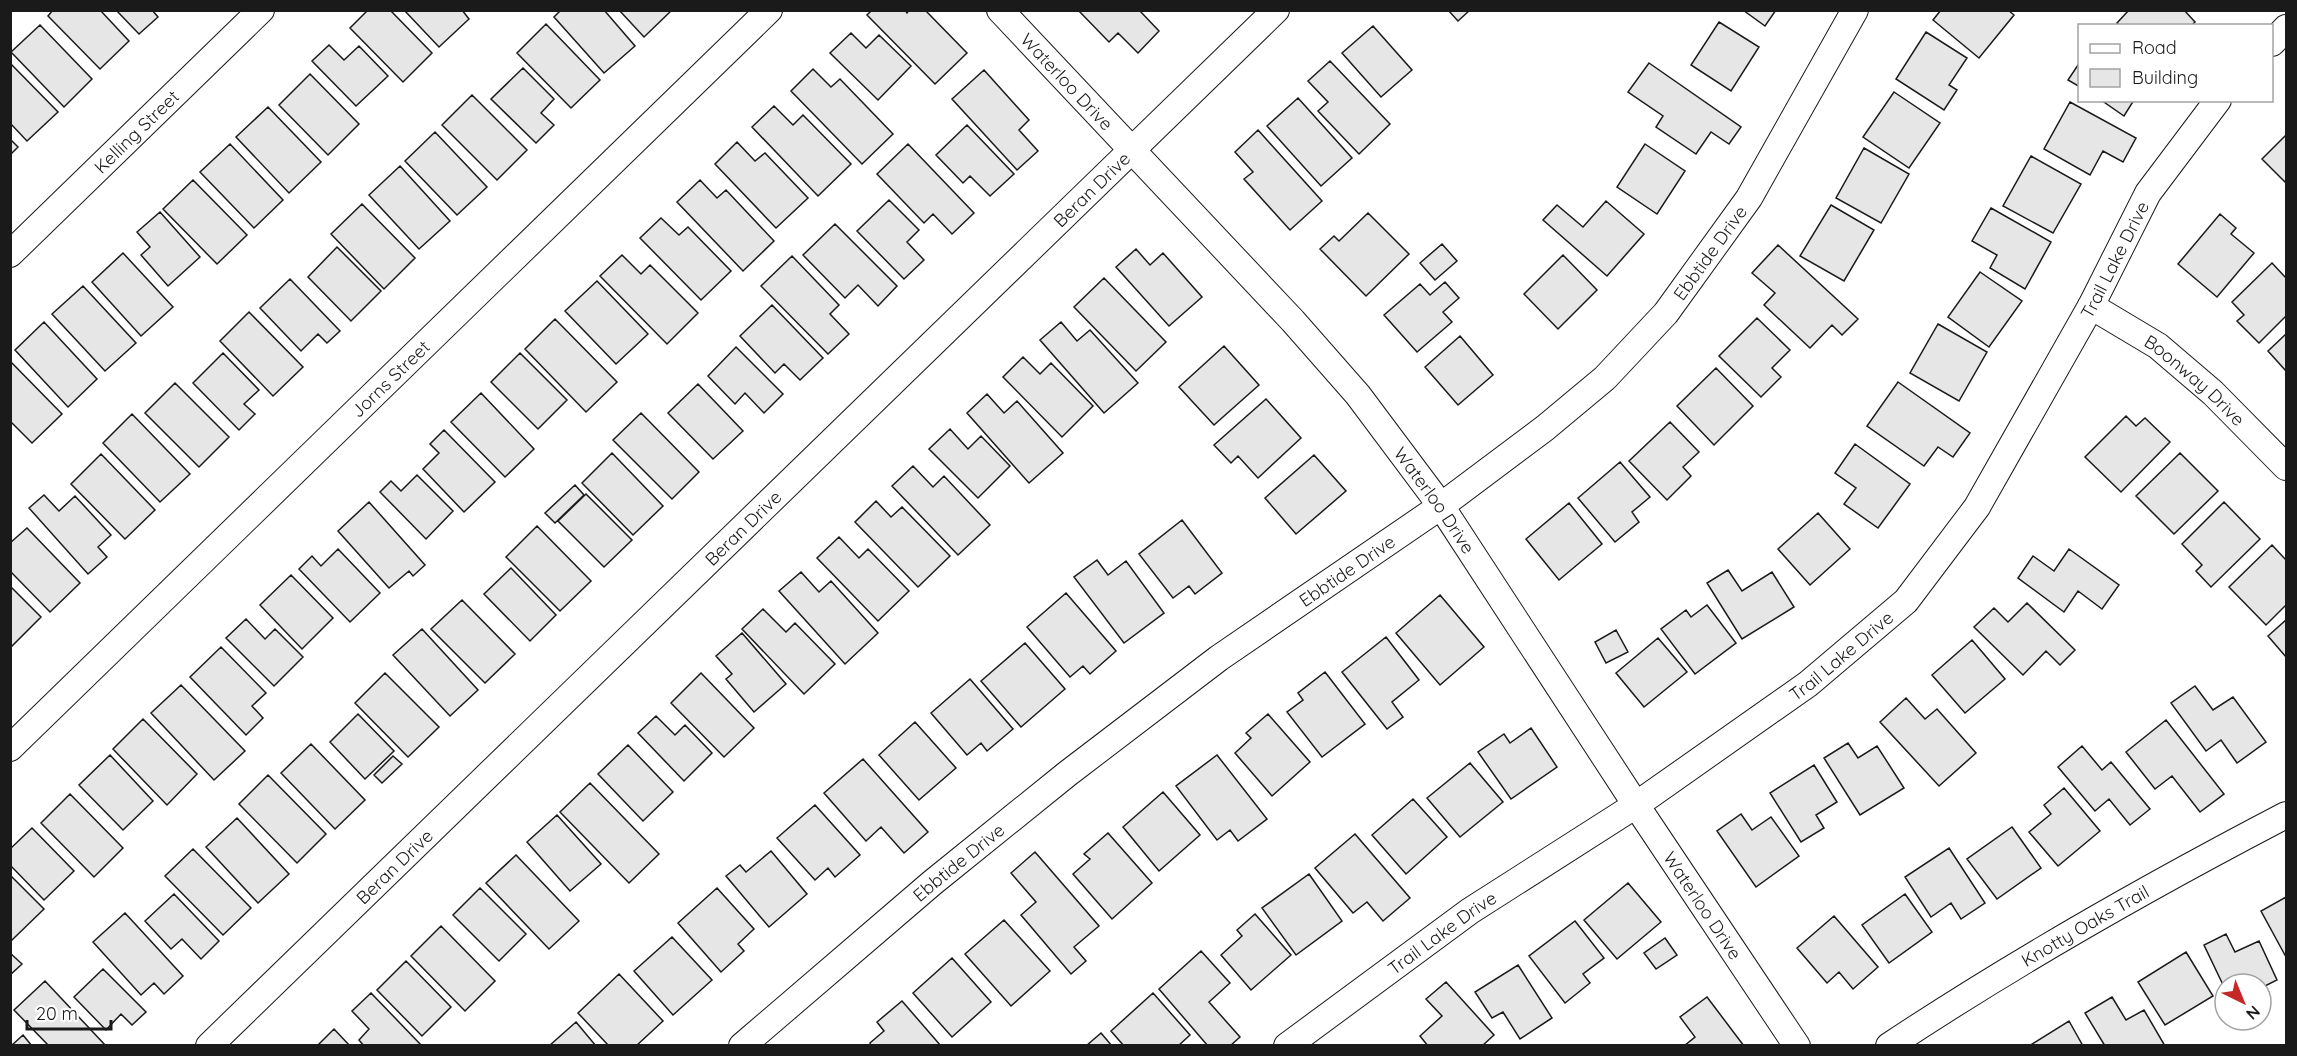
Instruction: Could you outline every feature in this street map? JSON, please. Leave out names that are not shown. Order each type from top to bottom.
[{"type":"street","name":"Kelling Street","points":[[10,254],[261,10]]},
{"type":"street","name":"Jorns Street","points":[[10,748],[769,10]]},
{"type":"street","name":"Waterloo Drive","points":[[1000,10],[1293,321],[1358,395],[1441,506],[1797,1046]]},
{"type":"street","name":"Beran Drive","points":[[209,1046],[1276,10]]},
{"type":"street","name":"Ebbtide Drive","points":[[742,1046],[932,883],[1067,774],[1219,658],[1441,506],[1545,428],[1605,378],[1666,313],[1749,198],[1855,10]]},
{"type":"street","points":[[2273,41],[2286,28]]},
{"type":"street","name":"Trail Lake Drive","points":[[1287,1046],[1470,911],[1636,805],[1808,684],[1906,601],[1977,507],[2091,306],[2148,193],[2216,102]]},
{"type":"street","name":"Boonway Drive","points":[[2091,306],[2158,346],[2213,393],[2286,467]]},
{"type":"street","name":"Knotty Oaks Trail","points":[[1889,1046],[1969,992],[2106,912],[2286,815]]},
{"type":"building","points":[[53,10],[100,10],[129,41],[100,69],[48,16]]},
{"type":"building","points":[[116,10],[152,10],[158,17],[139,34]]},
{"type":"building","points":[[368,10],[390,10],[432,53],[403,82],[350,28]]},
{"type":"building","points":[[404,10],[462,10],[469,19],[439,47]]},
{"type":"building","points":[[561,10],[604,10],[635,46],[604,73],[554,17]]},
{"type":"building","points":[[619,10],[672,10],[644,37]]},
{"type":"building","points":[[872,10],[905,10],[907,13],[909,10],[925,10],[967,53],[935,84],[867,15]]},
{"type":"building","points":[[1078,10],[1139,10],[1159,31],[1138,53],[1118,33],[1109,42]]},
{"type":"building","points":[[1448,10],[1470,10],[1458,21]]},
{"type":"building","points":[[1743,10],[1776,10],[1765,26]]},
{"type":"building","points":[[1941,10],[2008,10],[2014,15],[1979,58],[1933,20]]},
{"type":"building","points":[[2129,10],[2184,10],[2195,22],[2193,24],[2117,23]]},
{"type":"building","points":[[1719,22],[1759,47],[1731,91],[1691,65]]},
{"type":"building","points":[[546,24],[600,80],[571,108],[517,53]]},
{"type":"building","points":[[40,25],[92,79],[64,107],[11,52]]},
{"type":"building","points":[[1373,26],[1412,70],[1381,97],[1342,53]]},
{"type":"building","points":[[1926,32],[1967,58],[1949,85],[1957,90],[1944,110],[1896,79]]},
{"type":"building","points":[[851,33],[866,48],[879,35],[911,66],[878,100],[830,53]]},
{"type":"building","points":[[329,45],[344,60],[359,46],[388,76],[356,106],[312,61]]},
{"type":"building","points":[[1330,61],[1390,124],[1359,154],[1318,111],[1328,102],[1308,81]]},
{"type":"building","points":[[10,63],[58,112],[27,141],[10,123]]},
{"type":"building","points":[[1649,63],[1741,127],[1729,144],[1711,132],[1696,154],[1656,127],[1663,116],[1628,92]]},
{"type":"building","points":[[2078,65],[2078,86],[2068,80]]},
{"type":"building","points":[[523,68],[554,99],[541,113],[554,125],[536,143],[491,99]]},
{"type":"building","points":[[813,69],[831,87],[840,79],[893,134],[862,164],[791,91]]},
{"type":"building","points":[[984,70],[1029,120],[1019,130],[1038,151],[1017,170],[952,99]]},
{"type":"building","points":[[310,74],[359,124],[328,155],[279,105]]},
{"type":"building","points":[[1894,92],[1940,123],[1909,168],[1863,137]]},
{"type":"building","points":[[472,95],[527,150],[497,180],[442,125]]},
{"type":"building","points":[[1298,98],[1352,158],[1321,186],[1267,126]]},
{"type":"building","points":[[2070,102],[2136,138],[2123,162],[2103,151],[2090,175],[2044,149]]},
{"type":"building","points":[[2104,102],[2133,102],[2124,116]]},
{"type":"building","points":[[774,106],[793,125],[803,115],[851,164],[818,196],[752,127]]},
{"type":"building","points":[[268,107],[321,162],[289,193],[236,137]]},
{"type":"building","points":[[967,125],[1014,174],[990,196],[970,176],[963,183],[936,155]]},
{"type":"building","points":[[1258,130],[1322,201],[1290,230],[1244,179],[1253,172],[1235,152]]},
{"type":"building","points":[[435,132],[487,187],[457,215],[405,161]]},
{"type":"building","points":[[2286,135],[2286,180],[2285,182],[2262,159]]},
{"type":"building","points":[[10,139],[18,147],[10,155]]},
{"type":"building","points":[[737,142],[755,161],[765,153],[808,198],[776,228],[715,164]]},
{"type":"building","points":[[230,144],[283,200],[254,228],[200,172]]},
{"type":"building","points":[[908,144],[974,213],[952,234],[933,214],[924,223],[877,174]]},
{"type":"building","points":[[1645,144],[1685,171],[1657,214],[1617,187]]},
{"type":"building","points":[[1864,148],[1909,174],[1881,223],[1836,198]]},
{"type":"building","points":[[2031,156],[2081,184],[2053,233],[2003,206]]},
{"type":"building","points":[[400,166],[450,221],[419,249],[369,195]]},
{"type":"building","points":[[193,180],[247,235],[217,264],[163,209]]},
{"type":"building","points":[[700,180],[717,198],[726,190],[774,241],[743,271],[677,202]]},
{"type":"building","points":[[889,200],[919,230],[907,242],[924,260],[904,279],[857,231]]},
{"type":"building","points":[[1606,201],[1644,234],[1607,276],[1543,220],[1557,205],[1583,227]]},
{"type":"building","points":[[362,204],[415,258],[384,289],[331,234]]},
{"type":"building","points":[[1831,205],[1874,230],[1844,281],[1800,256]]},
{"type":"building","points":[[1991,208],[2051,242],[2025,289],[1990,268],[1997,255],[1972,241]]},
{"type":"building","points":[[160,212],[200,257],[168,286],[141,255],[150,247],[137,232]]},
{"type":"building","points":[[1368,213],[1409,254],[1366,296],[1320,249],[1334,236],[1339,241]]},
{"type":"building","points":[[2220,214],[2236,228],[2231,234],[2254,253],[2217,297],[2178,264]]},
{"type":"building","points":[[661,218],[679,235],[688,227],[731,271],[701,300],[640,238]]},
{"type":"building","points":[[835,224],[897,286],[878,306],[858,285],[845,298],[803,255]]},
{"type":"building","points":[[1442,244],[1457,261],[1435,280],[1420,263]]},
{"type":"building","points":[[1778,245],[1858,319],[1842,335],[1832,325],[1810,348],[1764,305],[1775,293],[1752,273]]},
{"type":"building","points":[[337,247],[381,291],[351,321],[308,277]]},
{"type":"building","points":[[1136,249],[1150,265],[1163,253],[1202,297],[1169,326],[1116,267]]},
{"type":"building","points":[[123,253],[173,307],[141,336],[92,282]]},
{"type":"building","points":[[622,255],[641,274],[650,265],[698,313],[667,344],[600,276]]},
{"type":"building","points":[[1563,255],[1597,290],[1558,329],[1524,294]]},
{"type":"building","points":[[792,256],[839,305],[830,314],[849,334],[828,354],[761,286]]},
{"type":"building","points":[[2272,263],[2286,278],[2286,316],[2259,343],[2237,321],[2244,315],[2232,302]]},
{"type":"building","points":[[1980,272],[2022,301],[1989,347],[1948,317]]},
{"type":"building","points":[[1104,278],[1166,342],[1136,371],[1074,307]]},
{"type":"building","points":[[290,279],[340,331],[327,343],[318,334],[301,351],[260,308]]},
{"type":"building","points":[[597,281],[648,334],[616,364],[565,311]]},
{"type":"building","points":[[1445,282],[1459,298],[1443,312],[1452,322],[1417,352],[1384,315],[1420,284],[1430,295]]},
{"type":"building","points":[[83,286],[136,343],[105,371],[52,314]]},
{"type":"building","points":[[772,305],[823,358],[800,380],[784,364],[775,373],[740,336]]},
{"type":"building","points":[[249,312],[303,367],[273,396],[220,341]]},
{"type":"building","points":[[1757,318],[1790,350],[1772,368],[1781,377],[1761,397],[1719,356]]},
{"type":"building","points":[[555,319],[617,382],[586,412],[525,349]]},
{"type":"building","points":[[44,322],[97,379],[68,407],[15,350]]},
{"type":"building","points":[[1061,322],[1077,341],[1090,330],[1138,383],[1104,413],[1040,340]]},
{"type":"building","points":[[1938,324],[1987,352],[1959,401],[1910,373]]},
{"type":"building","points":[[2286,334],[2286,371],[2268,351]]},
{"type":"building","points":[[1460,336],[1493,375],[1458,405],[1425,367]]},
{"type":"building","points":[[1224,346],[1259,385],[1214,425],[1179,387]]},
{"type":"building","points":[[736,347],[783,394],[764,413],[745,393],[735,404],[708,376]]},
{"type":"building","points":[[223,353],[259,390],[244,404],[255,414],[239,430],[193,383]]},
{"type":"building","points":[[520,353],[567,400],[538,429],[491,382]]},
{"type":"building","points":[[1023,357],[1040,374],[1051,363],[1093,406],[1062,437],[1003,377]]},
{"type":"building","points":[[10,361],[62,414],[32,443],[10,421]]},
{"type":"building","points":[[1716,368],[1753,406],[1714,445],[1677,406]]},
{"type":"building","points":[[1898,382],[1970,433],[1953,457],[1938,447],[1924,466],[1867,426]]},
{"type":"building","points":[[175,383],[229,437],[199,467],[145,413]]},
{"type":"building","points":[[698,384],[743,431],[713,459],[668,413]]},
{"type":"building","points":[[481,393],[534,449],[505,477],[451,422]]},
{"type":"building","points":[[987,394],[1004,413],[1017,401],[1063,453],[1029,483],[967,413]]},
{"type":"building","points":[[1266,399],[1301,438],[1258,478],[1238,456],[1231,463],[1214,445]]},
{"type":"building","points":[[641,413],[699,472],[672,499],[613,440]]},
{"type":"building","points":[[132,414],[190,474],[160,502],[103,443]]},
{"type":"building","points":[[2126,416],[2136,426],[2145,418],[2170,442],[2121,492],[2085,457]]},
{"type":"building","points":[[1670,422],[1699,452],[1683,467],[1691,476],[1667,500],[1629,461]]},
{"type":"building","points":[[950,429],[968,449],[981,436],[1010,466],[978,498],[929,449]]},
{"type":"building","points":[[444,430],[495,482],[464,512],[423,469],[439,453],[430,444]]},
{"type":"building","points":[[1855,444],[1910,484],[1878,528],[1844,504],[1856,488],[1835,473]]},
{"type":"building","points":[[612,453],[663,506],[633,535],[582,483]]},
{"type":"building","points":[[2180,453],[2218,491],[2174,534],[2136,496]]},
{"type":"building","points":[[101,454],[155,510],[125,539],[71,484]]},
{"type":"building","points":[[1314,455],[1346,491],[1296,534],[1265,498]]},
{"type":"building","points":[[1620,462],[1650,497],[1632,512],[1639,522],[1615,542],[1578,498]]},
{"type":"building","points":[[913,466],[933,487],[944,476],[990,525],[958,555],[892,486]]},
{"type":"building","points":[[417,475],[453,511],[426,539],[380,492],[391,481],[401,491]]},
{"type":"building","points":[[575,485],[584,495],[555,523],[545,513]]},
{"type":"building","points":[[586,494],[632,540],[604,567],[558,521]]},
{"type":"building","points":[[44,495],[59,511],[75,496],[111,535],[98,547],[107,557],[88,574],[29,508]]},
{"type":"building","points":[[876,501],[891,517],[902,507],[950,556],[918,587],[855,522]]},
{"type":"building","points":[[369,502],[425,565],[413,576],[409,571],[389,588],[338,531]]},
{"type":"building","points":[[2224,502],[2260,539],[2211,587],[2196,571],[2202,565],[2182,544]]},
{"type":"building","points":[[1569,503],[1602,544],[1559,580],[1526,539]]},
{"type":"building","points":[[1818,513],[1850,549],[1810,585],[1778,549]]},
{"type":"building","points":[[1182,520],[1222,573],[1195,594],[1189,586],[1173,598],[1139,554]]},
{"type":"building","points":[[537,526],[591,581],[560,611],[506,557]]},
{"type":"building","points":[[27,528],[80,583],[50,612],[10,571],[10,543]]},
{"type":"building","points":[[839,537],[859,558],[868,549],[909,591],[878,621],[817,558]]},
{"type":"building","points":[[2272,545],[2286,560],[2286,605],[2266,625],[2229,587]]},
{"type":"building","points":[[338,549],[380,593],[350,622],[299,569],[312,556],[321,566]]},
{"type":"building","points":[[2069,549],[2119,585],[2102,609],[2078,591],[2064,612],[2018,578],[2033,556],[2054,571]]},
{"type":"building","points":[[1097,560],[1108,575],[1126,561],[1164,613],[1124,643],[1074,577]]},
{"type":"building","points":[[511,568],[556,615],[530,641],[484,594]]},
{"type":"building","points":[[1728,570],[1742,591],[1772,572],[1794,607],[1742,639],[1707,583]]},
{"type":"building","points":[[801,572],[819,592],[831,581],[878,633],[845,664],[779,591]]},
{"type":"building","points":[[291,575],[333,618],[302,649],[260,605]]},
{"type":"building","points":[[10,586],[41,617],[12,646],[10,645]]},
{"type":"building","points":[[1066,593],[1116,651],[1090,674],[1083,666],[1070,677],[1027,627]]},
{"type":"building","points":[[1440,595],[1484,647],[1440,685],[1396,633]]},
{"type":"building","points":[[462,600],[515,654],[485,683],[431,629]]},
{"type":"building","points":[[2027,603],[2075,650],[2060,665],[2046,651],[2023,675],[1974,627],[1994,608],[2008,622]]},
{"type":"building","points":[[1707,605],[1736,643],[1695,674],[1661,629],[1686,610],[1691,617]]},
{"type":"building","points":[[763,609],[786,632],[795,623],[835,664],[804,694],[742,629]]},
{"type":"building","points":[[246,619],[265,639],[275,629],[303,657],[274,686],[226,638]]},
{"type":"building","points":[[2286,620],[2286,657],[2268,636]]},
{"type":"building","points":[[422,629],[478,690],[450,716],[393,655]]},
{"type":"building","points":[[1616,630],[1628,652],[1606,663],[1595,642]]},
{"type":"building","points":[[742,633],[786,684],[754,712],[726,679],[732,674],[716,656]]},
{"type":"building","points":[[1386,637],[1419,680],[1392,702],[1403,717],[1387,729],[1342,672]]},
{"type":"building","points":[[1658,638],[1687,672],[1644,707],[1616,673]]},
{"type":"building","points":[[1972,640],[2005,679],[1965,713],[1932,675]]},
{"type":"building","points":[[1025,643],[1065,689],[1021,727],[981,681]]},
{"type":"building","points":[[221,647],[266,693],[252,706],[263,718],[246,735],[190,677]]},
{"type":"building","points":[[1325,672],[1365,724],[1322,757],[1287,712],[1303,700],[1298,693]]},
{"type":"building","points":[[385,673],[439,727],[408,757],[355,703]]},
{"type":"building","points":[[701,673],[754,728],[724,757],[671,703]]},
{"type":"building","points":[[970,679],[1013,729],[987,751],[981,743],[967,755],[931,713]]},
{"type":"building","points":[[181,685],[245,751],[214,780],[151,713]]},
{"type":"building","points":[[2195,686],[2213,710],[2233,697],[2266,742],[2237,763],[2221,740],[2206,751],[2171,703]]},
{"type":"building","points":[[1906,698],[1925,719],[1937,709],[1976,753],[1939,786],[1880,722]]},
{"type":"building","points":[[358,714],[394,751],[365,779],[330,742]]},
{"type":"building","points":[[1268,714],[1310,762],[1272,796],[1235,753],[1251,738],[1246,733]]},
{"type":"building","points":[[656,716],[675,735],[685,725],[712,753],[684,781],[638,733]]},
{"type":"building","points":[[143,719],[197,774],[167,805],[113,749]]},
{"type":"building","points":[[2166,720],[2224,794],[2200,812],[2172,776],[2155,789],[2126,752]]},
{"type":"building","points":[[915,722],[956,768],[919,800],[879,755]]},
{"type":"building","points":[[1531,728],[1557,767],[1511,799],[1478,752],[1504,734],[1510,743]]},
{"type":"building","points":[[1848,743],[1858,758],[1877,746],[1904,788],[1860,815],[1824,758]]},
{"type":"building","points":[[311,744],[365,800],[335,829],[281,773]]},
{"type":"building","points":[[628,745],[673,792],[643,821],[598,774]]},
{"type":"building","points":[[2082,746],[2102,770],[2111,762],[2150,809],[2130,825],[2109,799],[2095,811],[2058,767]]},
{"type":"building","points":[[110,755],[153,801],[123,830],[79,785]]},
{"type":"building","points":[[1217,755],[1267,819],[1238,841],[1230,830],[1217,840],[1176,786]]},
{"type":"building","points":[[393,756],[402,764],[382,783],[374,775]]},
{"type":"building","points":[[863,759],[928,832],[904,853],[881,827],[866,841],[824,793]]},
{"type":"building","points":[[1470,763],[1503,802],[1460,837],[1427,798]]},
{"type":"building","points":[[1814,765],[1837,802],[1816,815],[1824,828],[1801,842],[1770,793]]},
{"type":"building","points":[[268,775],[326,834],[297,863],[239,804]]},
{"type":"building","points":[[590,783],[659,854],[629,883],[560,812]]},
{"type":"building","points":[[2064,788],[2100,831],[2058,866],[2029,832],[2051,814],[2044,805]]},
{"type":"building","points":[[1163,792],[1200,835],[1159,871],[1123,827]]},
{"type":"building","points":[[70,794],[123,848],[94,877],[41,823]]},
{"type":"building","points":[[1413,799],[1447,837],[1406,874],[1372,835]]},
{"type":"building","points":[[815,805],[860,855],[835,877],[828,868],[815,880],[777,838]]},
{"type":"building","points":[[1741,814],[1752,830],[1771,817],[1799,856],[1756,887],[1717,831]]},
{"type":"building","points":[[557,815],[601,864],[570,891],[527,842]]},
{"type":"building","points":[[237,818],[289,874],[258,903],[206,847]]},
{"type":"building","points":[[2012,827],[2041,868],[1997,899],[1967,859]]},
{"type":"building","points":[[32,828],[74,871],[44,900],[10,865],[10,849]]},
{"type":"building","points":[[1108,833],[1152,883],[1112,919],[1073,874],[1090,859],[1084,854]]},
{"type":"building","points":[[1355,834],[1410,898],[1383,921],[1367,902],[1353,913],[1315,868]]},
{"type":"building","points":[[1949,848],[1985,903],[1961,919],[1951,903],[1931,917],[1905,877]]},
{"type":"building","points":[[193,849],[251,908],[223,935],[165,876]]},
{"type":"building","points":[[771,851],[807,894],[769,927],[726,876],[740,865],[746,872]]},
{"type":"building","points":[[1035,852],[1099,926],[1074,947],[1086,961],[1071,974],[1021,915],[1036,902],[1011,873]]},
{"type":"building","points":[[516,855],[579,921],[549,949],[486,883]]},
{"type":"building","points":[[1309,874],[1342,921],[1296,955],[1262,908]]},
{"type":"building","points":[[10,875],[44,909],[12,940],[10,938]]},
{"type":"building","points":[[1628,883],[1661,922],[1617,959],[1584,920]]},
{"type":"building","points":[[480,888],[526,934],[499,961],[453,915]]},
{"type":"building","points":[[717,888],[754,929],[738,944],[744,951],[721,972],[678,923]]},
{"type":"building","points":[[174,894],[219,941],[201,959],[182,939],[171,949],[145,921]]},
{"type":"building","points":[[1905,894],[1932,932],[1889,963],[1862,925]]},
{"type":"building","points":[[2286,897],[2286,957],[2261,911]]},
{"type":"building","points":[[125,913],[183,976],[164,994],[154,983],[141,995],[93,942]]},
{"type":"building","points":[[1255,914],[1291,955],[1251,990],[1221,955],[1242,936],[1237,930]]},
{"type":"building","points":[[1834,916],[1878,967],[1853,989],[1839,972],[1827,983],[1797,948]]},
{"type":"building","points":[[1004,920],[1050,971],[1011,1006],[965,954]]},
{"type":"building","points":[[1575,921],[1604,958],[1583,974],[1590,983],[1565,1003],[1529,956]]},
{"type":"building","points":[[441,926],[495,981],[465,1011],[411,956]]},
{"type":"building","points":[[2226,934],[2235,952],[2259,941],[2277,980],[2273,982],[2273,972],[2217,972],[2204,945]]},
{"type":"building","points":[[672,937],[712,980],[673,1015],[634,971]]},
{"type":"building","points":[[1665,938],[1677,955],[1656,969],[1644,953]]},
{"type":"building","points":[[1201,951],[1230,983],[1209,1002],[1240,1037],[1230,1046],[1208,1046],[1159,989]]},
{"type":"building","points":[[2186,952],[2213,996],[2165,1025],[2138,982]]},
{"type":"building","points":[[10,953],[22,964],[10,975]]},
{"type":"building","points":[[952,958],[991,1002],[952,1037],[913,993]]},
{"type":"building","points":[[406,961],[451,1007],[422,1036],[377,990]]},
{"type":"building","points":[[1518,965],[1552,1018],[1520,1039],[1503,1012],[1492,1018],[1475,992]]},
{"type":"building","points":[[103,969],[146,1012],[132,1025],[121,1014],[106,1030],[74,997]]},
{"type":"building","points":[[619,974],[663,1021],[636,1046],[609,1046],[578,1013]]},
{"type":"building","points":[[45,981],[106,1046],[49,1046],[14,1010]]},
{"type":"building","points":[[1446,982],[1494,1035],[1482,1046],[1428,1046],[1420,1036],[1442,1016],[1426,999]]},
{"type":"building","points":[[371,993],[422,1046],[364,1046],[359,1040],[369,1029],[352,1011]]},
{"type":"building","points":[[1153,993],[1190,1035],[1178,1046],[1124,1046],[1111,1031]]},
{"type":"building","points":[[1707,997],[1744,1046],[1684,1046],[1695,1037],[1680,1017]]},
{"type":"building","points":[[2112,997],[2126,1020],[2144,1010],[2165,1046],[2105,1046],[2085,1013]]},
{"type":"building","points":[[902,1001],[941,1046],[871,1046],[870,1043],[884,1031],[877,1022]]},
{"type":"building","points":[[2069,1021],[2083,1046],[2029,1046]]},
{"type":"building","points":[[576,1022],[596,1046],[549,1046]]},
{"type":"building","points":[[334,1029],[350,1046],[317,1046]]},
{"type":"building","points":[[1101,1033],[1112,1046],[1086,1046]]},
{"type":"building","points":[[23,1035],[32,1046],[11,1046]]}]
